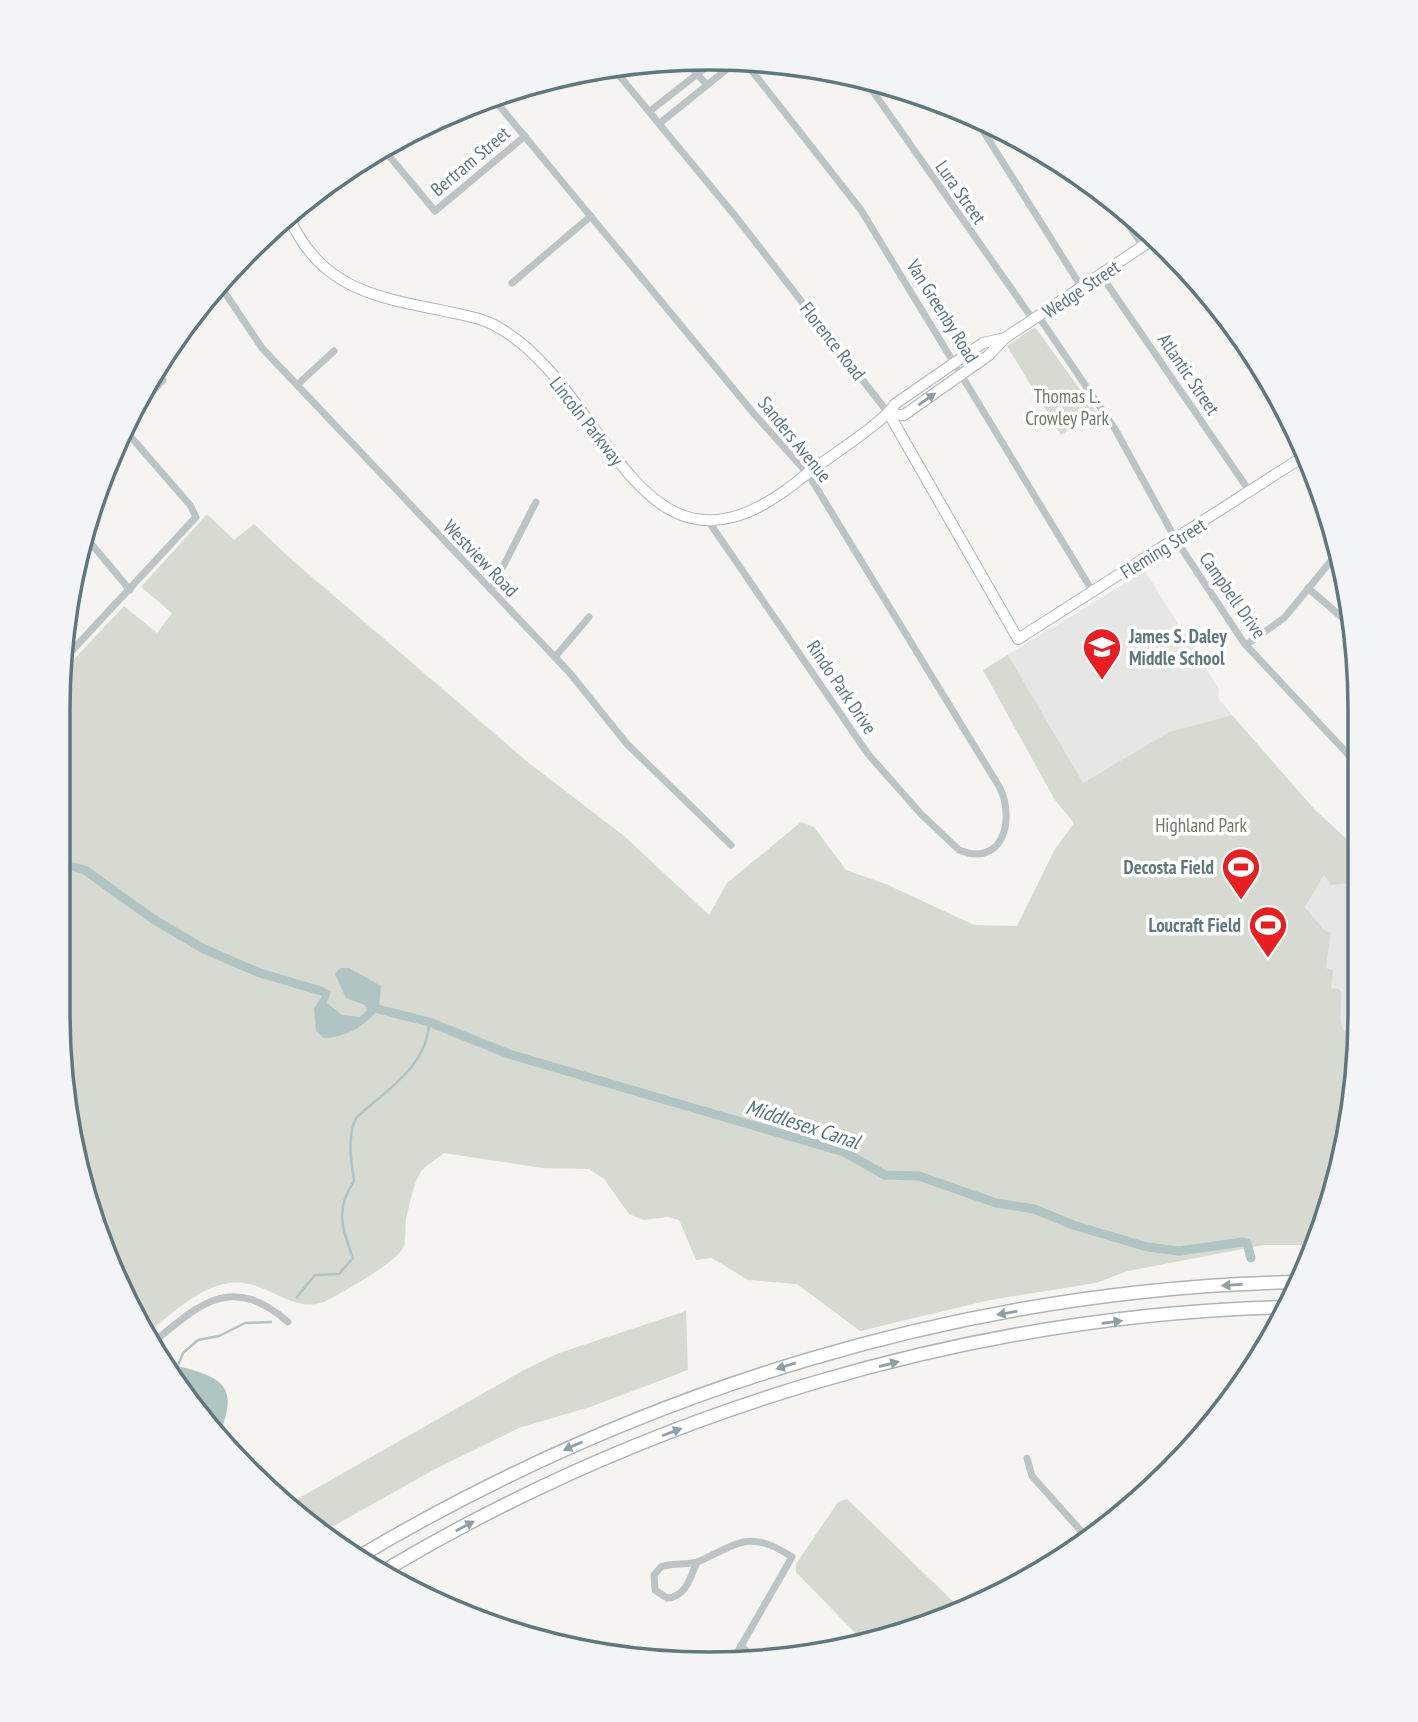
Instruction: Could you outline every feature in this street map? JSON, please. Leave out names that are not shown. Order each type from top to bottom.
[{"type":"highway","points":[[367,1552],[468,1496],[579,1443],[701,1394],[818,1357],[938,1326],[1068,1303],[1200,1287],[1288,1283]]},
{"type":"highway","points":[[391,1567],[513,1501],[597,1462],[710,1418],[817,1383],[945,1351],[1054,1330],[1187,1313],[1276,1308]]},
{"type":"street","points":[[694,70],[707,85]]},
{"type":"street","points":[[650,111],[702,70]]},
{"type":"street","points":[[660,123],[725,70]]},
{"type":"street","name":"Van Greenby Road","points":[[752,71],[850,193],[963,373],[1093,592]]},
{"type":"street","name":"Florence Road","points":[[620,76],[660,123],[889,414],[1018,639]]},
{"type":"street","name":"Lura Street","points":[[873,92],[1036,319]]},
{"type":"street","name":"Sanders Avenue","points":[[499,106],[807,474],[1005,798],[1007,820],[998,844],[983,855],[967,853]]},
{"type":"street","points":[[984,132],[1082,288]]},
{"type":"street","name":"Bertram Street","points":[[389,156],[435,211],[525,136]]},
{"type":"street","points":[[512,282],[591,216]]},
{"type":"street","name":"Lincoln Parkway","points":[[293,225],[309,253],[355,288],[385,299],[474,317],[503,329],[554,378],[645,491],[673,511],[709,522],[734,519],[779,497],[889,414],[895,404],[956,362]]},
{"type":"street","points":[[1133,232],[1143,246]]},
{"type":"street","name":"Wedge Street","points":[[963,373],[989,355],[1005,338],[1146,244]]},
{"type":"street","name":"Atlantic Street","points":[[1101,275],[1250,492]]},
{"type":"street","name":"Westview Road","points":[[225,293],[262,348],[555,657],[627,744],[731,845]]},
{"type":"street","name":"Campbell Drive","points":[[1036,319],[1115,429],[1176,540],[1246,645],[1348,754]]},
{"type":"street","name":"Wedge Street","points":[[956,362],[983,343],[1005,338]]},
{"type":"street","points":[[297,385],[334,351]]},
{"type":"street","name":"Lincoln Parkway","points":[[889,414],[904,415],[963,373]]},
{"type":"street","points":[[158,385],[163,380]]},
{"type":"street","points":[[73,646],[130,590],[196,517],[190,505],[131,437]]},
{"type":"street","name":"Fleming Street","points":[[1018,639],[1297,461]]},
{"type":"street","points":[[491,590],[536,502]]},
{"type":"street","name":"Rindo Park Drive","points":[[709,522],[868,754],[946,839],[967,853]]},
{"type":"street","points":[[92,544],[130,590]]},
{"type":"street","points":[[1246,645],[1284,618],[1330,561]]},
{"type":"street","points":[[1308,588],[1341,617]]},
{"type":"street","points":[[555,657],[589,617]]},
{"type":"street","points":[[160,1338],[185,1317],[217,1299],[247,1298],[267,1304],[288,1322]]},
{"type":"street","points":[[1027,1458],[1032,1476],[1082,1532]]},
{"type":"street","points":[[697,1562],[678,1596],[667,1598],[655,1590],[654,1575],[661,1567],[697,1562],[726,1546],[749,1541],[772,1546],[792,1558],[738,1651]]},
{"type":"street","points":[[741,1645],[747,1651]]},
{"type":"shaded area","name":"James S. Daley Middle School","points":[[1145,571],[1219,689],[1218,698],[1232,715],[1169,732],[1055,800],[983,670]]},
{"type":"shaded area","points":[[1345,839],[1348,841],[1347,1050],[1310,1033],[1332,970],[1326,968],[1331,934],[1325,932],[1305,907]]},
{"type":"shaded area","points":[[340,968],[349,968],[381,986],[379,1008],[354,1030],[340,1036],[324,1038],[316,1031],[314,1008],[322,996],[320,987],[331,991],[327,1003],[342,1015],[360,1017],[367,1010],[365,1005],[346,998],[335,974]]},
{"type":"shaded area","points":[[177,1366],[206,1375],[223,1387],[227,1395],[227,1406],[222,1426],[202,1402]]},
{"type":"green space","name":"Thomas L. Crowley Park","points":[[1035,327],[1096,412],[1061,435],[1007,346]]},
{"type":"green space","name":"Highland Park","points":[[207,514],[234,540],[254,524],[292,560],[530,764],[623,835],[709,915],[727,883],[801,822],[814,827],[846,870],[888,885],[974,925],[1017,926],[1055,849],[1074,823],[1055,800],[983,670],[1008,655],[1083,783],[1169,732],[1232,715],[1315,810],[1348,840],[1348,883],[1331,885],[1324,875],[1305,907],[1325,931],[1331,933],[1326,968],[1333,970],[1331,988],[1341,992],[1341,1020],[1348,1033],[1343,1096],[1336,1138],[1304,1245],[1264,1245],[1128,1271],[1096,1283],[990,1300],[860,1331],[797,1284],[748,1280],[712,1258],[696,1260],[679,1220],[668,1217],[643,1220],[629,1214],[604,1179],[589,1169],[542,1168],[444,1153],[423,1169],[417,1179],[406,1220],[404,1246],[400,1253],[359,1282],[317,1304],[292,1301],[256,1286],[229,1283],[194,1297],[154,1328],[119,1258],[92,1178],[75,1096],[70,1013],[71,662],[124,606],[157,633],[172,613],[141,587]]},
{"type":"green space","points":[[686,1311],[688,1370],[593,1406],[519,1428],[437,1468],[331,1528],[296,1500],[524,1370],[559,1353]]},
{"type":"green space","points":[[847,1499],[955,1603],[857,1634],[796,1572],[796,1564],[838,1502]]},
{"type":"waterway","points":[[70,866],[85,870],[153,919],[204,949],[260,973],[321,991]]},
{"type":"waterway","name":"Middlesex Canal","points":[[378,1009],[429,1022],[509,1054],[844,1152],[885,1175],[919,1176],[996,1203],[1034,1209],[1073,1225],[1147,1247],[1179,1251],[1243,1242],[1247,1243],[1251,1258]]},
{"type":"waterway","points":[[297,1297],[315,1275],[339,1274],[353,1258],[342,1219],[344,1201],[354,1181],[350,1149],[353,1125],[356,1118],[392,1087],[413,1064],[427,1038],[429,1022]]},
{"type":"waterway","points":[[177,1367],[183,1353],[198,1340],[219,1336],[245,1323],[271,1322]]},
{"type":"place","name":"James S. Daley Middle School","points":[[1102,681]]},
{"type":"place","name":"Decosta Field","points":[[1241,901]]},
{"type":"place","name":"Loucraft Field","points":[[1268,959]]}]
